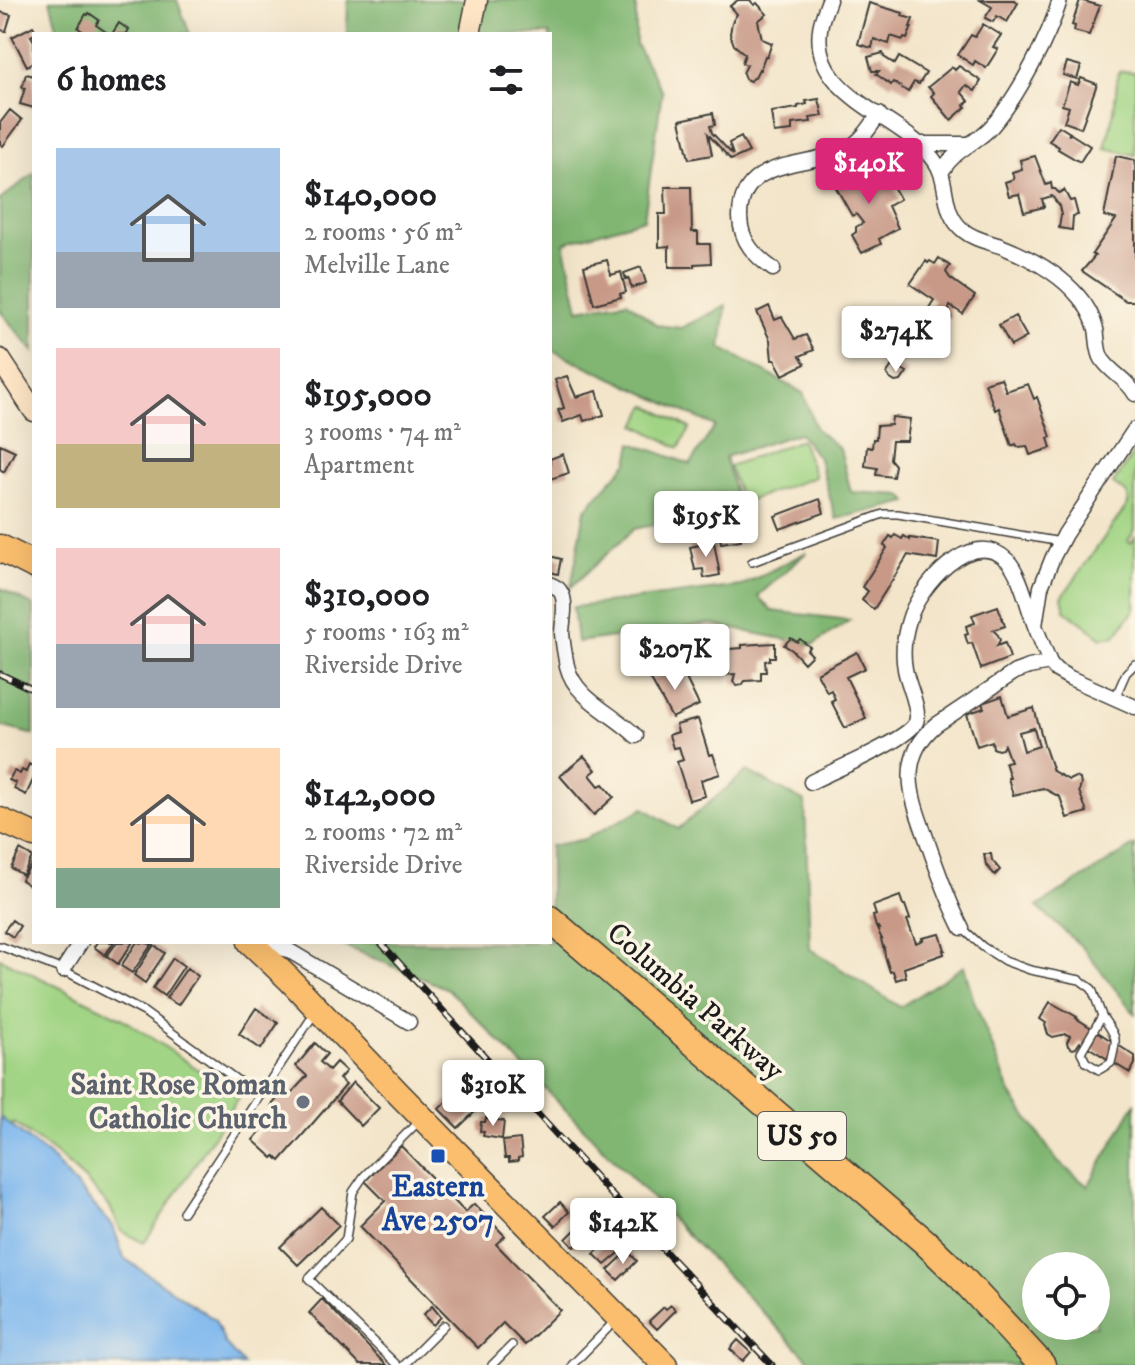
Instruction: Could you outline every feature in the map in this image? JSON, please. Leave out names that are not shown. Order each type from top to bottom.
[{"type":"highway","points":[[0,548],[32,564]]},
{"type":"highway","name":"Columbia Parkway","points":[[552,921],[925,1242],[1042,1365]]},
{"type":"main road","points":[[0,820],[32,834]]},
{"type":"main road","points":[[252,944],[665,1365]]},
{"type":"street","points":[[470,32],[477,0]]},
{"type":"street","points":[[829,0],[819,42],[826,68],[842,90],[879,114],[933,158],[942,171],[951,216],[967,234],[1021,254],[1044,267],[1079,297],[1095,328],[1100,356],[1135,394]]},
{"type":"street","points":[[942,171],[958,152],[989,129],[1011,102],[1047,35],[1060,0]]},
{"type":"street","points":[[773,269],[750,249],[744,239],[740,215],[748,188],[756,179],[775,168],[847,150],[865,134],[879,114]]},
{"type":"street","points":[[919,144],[967,144]]},
{"type":"street","points":[[0,359],[32,408]]},
{"type":"street","points":[[1035,626],[1041,587],[1061,542],[1135,429]]},
{"type":"street","points":[[811,782],[902,737],[915,723],[918,710],[909,690],[904,652],[912,610],[920,594],[948,563],[978,551],[1000,554],[1016,571],[1035,626],[1056,670],[1135,707]]},
{"type":"street","points":[[552,585],[560,589],[563,596],[562,636],[573,681],[581,693],[636,736]]},
{"type":"street","points":[[962,928],[948,902],[911,794],[911,772],[918,744],[936,725],[1015,672],[1050,663]]},
{"type":"street","points":[[63,970],[80,944]]},
{"type":"street","points":[[269,944],[288,950],[409,1022]]},
{"type":"lane","points":[[752,562],[883,514],[1061,542]]},
{"type":"lane","points":[[1115,698],[1126,673],[1135,664]]},
{"type":"lane","points":[[962,928],[1005,961],[1030,970],[1080,980],[1092,989],[1116,1042],[1111,1063],[1099,1070],[1086,1062],[1081,1052],[1102,1016]]},
{"type":"lane","points":[[0,946],[63,970],[144,1012],[259,1096]]},
{"type":"lane","points":[[183,1212],[318,1008]]},
{"type":"lane","points":[[397,1365],[309,1279],[346,1239],[353,1192],[364,1176],[422,1118]]},
{"type":"lane","points":[[572,1365],[619,1317]]},
{"type":"lane","points":[[404,1365],[444,1325]]},
{"type":"lane","points":[[492,1365],[512,1345]]},
{"type":"green space","points":[[50,0],[177,0],[189,32],[58,32]]},
{"type":"green space","points":[[348,0],[636,0],[636,44],[662,92],[644,219],[564,243],[579,309],[627,301],[657,325],[681,328],[726,306],[721,348],[803,393],[816,429],[840,449],[851,492],[902,495],[908,502],[836,519],[819,459],[799,433],[725,457],[741,517],[706,514],[634,529],[571,587],[585,510],[628,462],[632,443],[690,464],[715,426],[552,350],[552,32],[347,32]]},
{"type":"green space","points":[[1118,72],[1135,72],[1135,155],[1105,148],[1114,111]]},
{"type":"green space","points":[[32,175],[32,350],[0,311],[0,200]]},
{"type":"green space","points":[[647,405],[690,428],[679,448],[636,425]]},
{"type":"green space","points":[[801,440],[815,477],[742,503],[729,466]]},
{"type":"green space","points":[[1135,451],[1135,530],[1128,541],[1131,543],[1135,537],[1135,609],[1115,636],[1102,638],[1065,610],[1062,597],[1128,504],[1129,498],[1125,492],[1113,484]]},
{"type":"green space","points":[[807,552],[758,596],[772,611],[850,620],[813,645],[709,624],[577,642],[573,607],[741,586]]},
{"type":"green space","points":[[0,588],[32,605],[32,734],[0,726]]},
{"type":"green space","points":[[747,771],[805,802],[810,949],[900,1007],[964,966],[973,998],[1011,1094],[1058,1162],[1088,1186],[1135,1104],[1135,1365],[814,1365],[448,989],[340,944],[552,944],[552,846],[585,839],[644,808],[678,829]]},
{"type":"green space","points":[[1135,845],[1135,1014],[1081,946],[1037,907]]},
{"type":"green space","points":[[0,958],[122,1018],[239,1097],[144,1243],[121,1231],[110,1207],[84,1179],[14,1123],[0,1144]]},
{"type":"water","points":[[0,1117],[50,1157],[113,1226],[124,1258],[215,1320],[225,1344],[244,1365],[0,1365]]},
{"type":"building","points":[[738,0],[750,0],[754,5],[757,3],[767,14],[758,21],[762,39],[772,43],[760,70],[750,81],[745,79],[743,73],[747,65],[742,63],[745,54],[734,45],[730,34],[737,14],[730,6]]},
{"type":"building","points":[[980,0],[1015,0],[1018,3],[1007,22],[997,16],[993,22],[985,18],[992,7]]},
{"type":"building","points":[[1080,0],[1100,6],[1089,35],[1074,31],[1075,26],[1072,25]]},
{"type":"building","points":[[869,3],[913,19],[907,39],[891,36],[889,44],[874,39],[872,48],[858,44]]},
{"type":"building","points":[[0,12],[11,15],[6,31],[0,30]]},
{"type":"building","points":[[88,15],[99,20],[96,25],[106,32],[84,32],[78,28]]},
{"type":"building","points":[[119,23],[129,30],[128,32],[113,32]]},
{"type":"building","points":[[983,24],[1001,35],[993,47],[998,49],[986,68],[975,61],[973,65],[958,55],[971,35],[975,37]]},
{"type":"building","points":[[33,26],[36,32],[32,32],[31,36],[32,63],[27,66],[12,37]]},
{"type":"building","points":[[883,53],[895,64],[899,57],[926,73],[919,84],[914,82],[908,92],[893,82],[891,85],[876,74],[879,71],[872,71],[868,57]]},
{"type":"building","points":[[1067,62],[1081,66],[1077,79],[1063,75]]},
{"type":"building","points":[[959,66],[981,81],[975,91],[966,85],[961,92],[969,101],[951,120],[931,96],[934,93],[928,87],[952,67],[955,70]]},
{"type":"building","points":[[26,74],[32,76],[32,107],[20,104],[25,88],[22,87]]},
{"type":"building","points":[[1081,78],[1097,84],[1081,128],[1064,122],[1069,107],[1062,105],[1070,82],[1078,85]]},
{"type":"building","points":[[819,99],[823,116],[810,118],[811,122],[792,124],[792,131],[774,133],[771,112],[798,108],[807,104],[806,101]]},
{"type":"building","points":[[10,110],[22,120],[3,146],[0,144],[0,123]]},
{"type":"building","points":[[713,113],[715,125],[710,126],[712,133],[733,155],[729,143],[741,137],[749,152],[731,160],[708,134],[712,155],[689,159],[680,120]]},
{"type":"building","points":[[1059,126],[1070,133],[1068,135],[1090,146],[1080,162],[1049,141]]},
{"type":"building","points":[[1035,156],[1046,185],[1051,183],[1052,189],[1059,193],[1064,190],[1070,201],[1074,200],[1078,215],[1073,216],[1072,230],[1059,228],[1061,215],[1052,196],[1042,199],[1044,207],[1024,212],[1019,194],[1009,196],[1005,182],[1014,179],[1012,172],[1022,169],[1020,160]]},
{"type":"building","points":[[1116,156],[1135,160],[1135,301],[1126,301],[1082,271],[1095,256],[1092,254],[1116,219],[1104,216]]},
{"type":"building","points":[[864,167],[870,177],[884,170],[900,199],[888,206],[898,228],[879,239],[881,244],[862,253],[852,235],[856,227],[863,223],[856,214],[852,216],[834,184]]},
{"type":"building","points":[[665,187],[691,187],[692,232],[698,232],[698,244],[710,244],[711,263],[669,267],[669,246],[659,247],[659,214],[666,214]]},
{"type":"building","points":[[939,258],[950,266],[946,272],[950,278],[975,296],[963,314],[950,306],[951,318],[933,323],[929,308],[934,300],[910,284],[926,261],[935,264]]},
{"type":"building","points":[[607,260],[611,275],[621,272],[626,292],[620,294],[621,297],[594,304],[584,266]]},
{"type":"building","points":[[641,267],[646,283],[632,288],[624,273]]},
{"type":"building","points":[[769,306],[775,320],[782,317],[795,339],[806,335],[814,350],[800,356],[805,364],[783,375],[775,360],[772,360],[770,340],[757,312]]},
{"type":"building","points":[[1015,316],[1027,337],[1011,346],[999,325]]},
{"type":"building","points":[[893,364],[907,372],[901,381],[895,382],[889,378],[887,373]]},
{"type":"building","points":[[567,376],[576,397],[597,391],[604,415],[584,421],[582,415],[563,422],[558,410],[564,408],[555,380]]},
{"type":"building","points":[[1001,378],[1006,391],[1028,384],[1034,399],[1037,397],[1051,437],[1048,438],[1051,448],[1030,455],[1027,446],[1012,446],[999,408],[995,410],[985,383]]},
{"type":"building","points":[[892,417],[910,419],[907,441],[892,441],[890,459],[895,465],[893,477],[876,475],[877,468],[865,466],[867,447],[872,448],[877,426],[891,425]]},
{"type":"building","points":[[0,444],[15,451],[4,472],[0,469]]},
{"type":"building","points":[[563,454],[569,473],[552,478],[552,458]]},
{"type":"building","points":[[820,499],[824,513],[780,529],[775,516]]},
{"type":"building","points":[[739,526],[741,540],[721,543],[719,530]]},
{"type":"building","points":[[895,535],[902,539],[904,536],[910,540],[939,542],[937,560],[908,555],[874,609],[862,600],[868,591],[862,587],[887,548],[884,545],[890,536],[893,538]]},
{"type":"building","points":[[714,542],[720,575],[704,578],[703,569],[695,570],[690,547]]},
{"type":"building","points":[[552,557],[561,559],[558,574],[552,572]]},
{"type":"building","points":[[998,606],[1005,626],[993,630],[1000,640],[997,646],[1005,643],[1010,658],[981,669],[972,643],[968,644],[966,626],[975,623],[972,615]]},
{"type":"building","points":[[791,638],[797,642],[800,639],[810,647],[807,650],[812,655],[804,663],[784,645]]},
{"type":"building","points":[[775,643],[775,657],[765,661],[766,672],[761,672],[761,680],[745,681],[737,686],[733,682],[735,674],[722,675],[722,659],[729,658],[729,649]]},
{"type":"building","points":[[857,652],[865,668],[846,677],[866,718],[845,728],[831,701],[835,699],[831,690],[827,692],[817,673]]},
{"type":"building","points":[[680,666],[699,705],[672,718],[651,680]]},
{"type":"building","points":[[1002,696],[1008,716],[1034,708],[1053,771],[1069,780],[1075,777],[1080,779],[1079,791],[1087,812],[1067,818],[1060,797],[1043,788],[1013,795],[1005,762],[1010,761],[1004,745],[998,750],[993,748],[992,741],[977,746],[967,714],[984,708],[982,703]],"holes":[[[1034,728],[1039,746],[1024,751],[1019,732]]]},
{"type":"building","points":[[698,719],[709,755],[713,754],[720,774],[701,780],[705,796],[689,800],[677,762],[683,760],[679,747],[673,748],[669,735],[678,732],[676,725]]},
{"type":"building","points":[[584,756],[596,770],[590,775],[614,797],[594,815],[560,776]]},
{"type":"building","points":[[29,764],[32,766],[32,782],[26,795],[14,789],[16,783],[9,780],[14,771],[20,774],[22,770],[26,772]]},
{"type":"building","points":[[20,850],[32,857],[23,875],[11,868]]},
{"type":"building","points":[[984,854],[991,854],[1000,870],[995,875],[986,865]]},
{"type":"building","points":[[32,864],[32,887],[21,880]]},
{"type":"building","points":[[900,896],[916,943],[922,938],[940,934],[945,950],[944,954],[904,968],[906,977],[896,980],[885,956],[873,906]]},
{"type":"building","points":[[12,920],[20,926],[13,937],[4,931]]},
{"type":"building","points":[[96,944],[113,944],[105,955],[94,947]]},
{"type":"building","points":[[116,944],[132,944],[118,964],[107,956]]},
{"type":"building","points":[[136,944],[152,944],[132,973],[121,966]]},
{"type":"building","points":[[154,945],[165,953],[145,983],[134,975]]},
{"type":"building","points":[[173,958],[184,966],[164,996],[153,988]]},
{"type":"building","points":[[187,968],[198,976],[178,1005],[166,998]]},
{"type":"building","points":[[1050,1002],[1135,1056],[1130,1073],[1080,1042],[1073,1049],[1068,1046],[1070,1036],[1066,1034],[1053,1037],[1048,1034],[1046,1023],[1040,1019]]},
{"type":"building","points":[[256,1008],[278,1023],[261,1049],[239,1034]]},
{"type":"building","name":"Saint Rose Roman Catholic Church","points":[[315,1043],[327,1054],[320,1062],[329,1070],[336,1062],[346,1071],[339,1079],[346,1085],[280,1161],[253,1140],[276,1110],[271,1106],[282,1093],[287,1098],[307,1076],[296,1066]]},
{"type":"building","points":[[353,1082],[379,1108],[361,1126],[337,1101]]},
{"type":"building","points":[[464,1084],[484,1103],[458,1128],[439,1109]]},
{"type":"building","points":[[486,1118],[504,1121],[502,1139],[483,1136],[481,1122],[485,1122]]},
{"type":"building","points":[[520,1139],[522,1157],[509,1162],[509,1158],[505,1158],[503,1141]]},
{"type":"building","points":[[401,1146],[465,1212],[474,1204],[505,1236],[496,1244],[560,1310],[525,1345],[503,1323],[478,1348],[360,1226],[385,1201],[365,1181]]},
{"type":"building","points":[[560,1202],[569,1212],[555,1226],[545,1216]]},
{"type":"building","points":[[321,1207],[339,1225],[298,1265],[280,1247]]},
{"type":"building","points":[[586,1219],[595,1227],[574,1247],[566,1239]]},
{"type":"building","points":[[613,1235],[625,1248],[605,1265],[594,1254],[605,1243],[610,1244],[607,1241]]},
{"type":"building","points":[[628,1251],[637,1261],[618,1280],[608,1270]]},
{"type":"building","points":[[322,1299],[386,1365],[360,1365],[309,1313]]},
{"type":"building","points":[[671,1305],[676,1310],[657,1329],[649,1321],[664,1307],[666,1309]]},
{"type":"building","points":[[432,1306],[441,1317],[433,1325],[423,1315]]},
{"type":"building","points":[[738,1340],[751,1352],[743,1361],[730,1349]]},
{"type":"railway","points":[[0,674],[32,689]]},
{"type":"railway","points":[[382,944],[772,1365]]},
{"type":"place","name":"Saint Rose Roman Catholic Church","points":[[303,1102]]},
{"type":"place","name":"Eastern Ave 2507","points":[[438,1156]]}]
